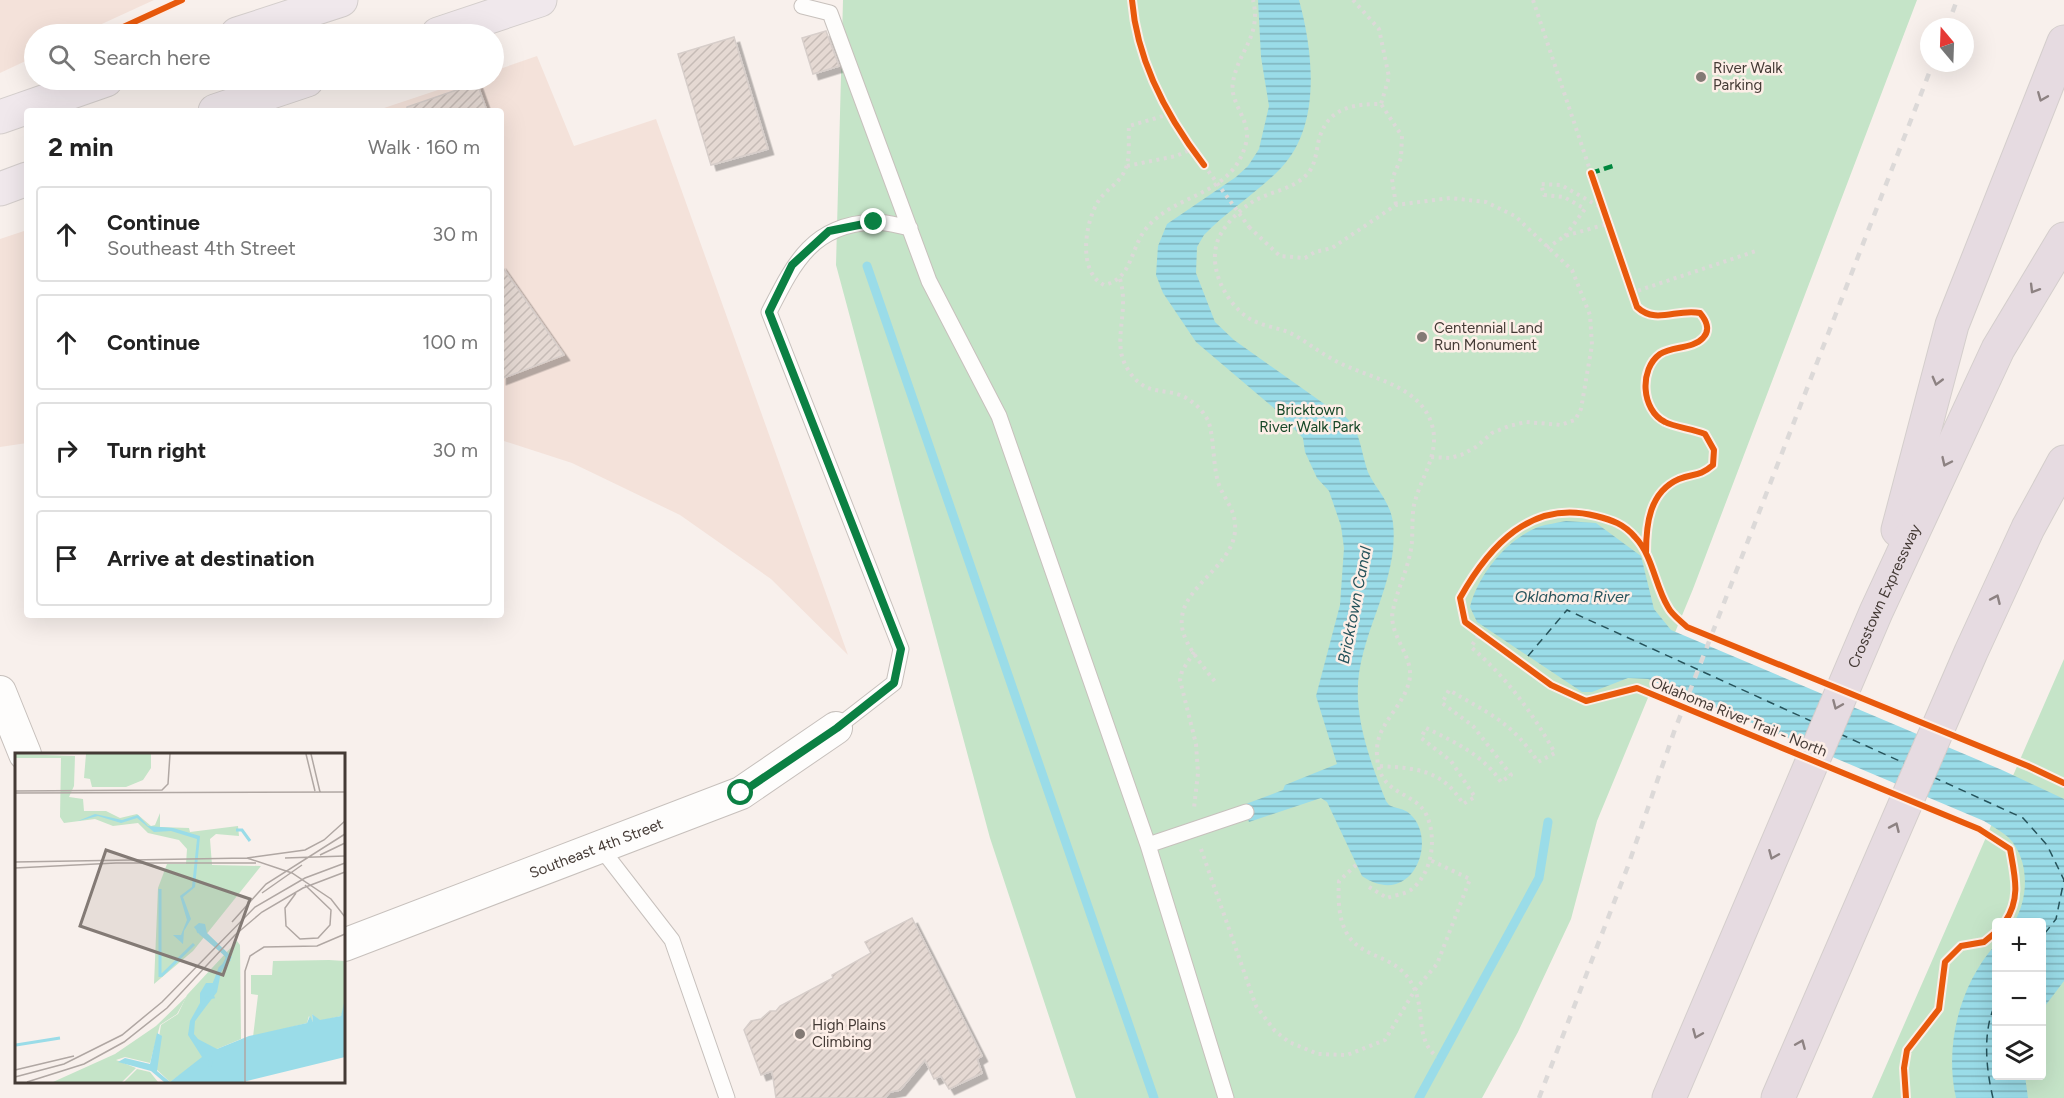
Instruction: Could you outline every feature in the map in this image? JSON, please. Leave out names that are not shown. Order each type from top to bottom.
[{"type":"highway","points":[[1876,612],[1952,325],[2064,42]]},
{"type":"highway","points":[[1952,325],[2064,104]]},
{"type":"highway","name":"Crosstown Expressway","points":[[1669,1098],[1876,612],[1998,349],[2064,239]]},
{"type":"highway","points":[[1778,1098],[1971,652],[2028,528],[2064,462]]},
{"type":"main road","points":[[268,24],[341,0]]},
{"type":"main road","points":[[468,24],[540,0]]},
{"type":"main road","points":[[26,108],[77,90]]},
{"type":"main road","points":[[224,108],[277,90]]},
{"type":"main road","points":[[0,117],[24,109]]},
{"type":"main road","points":[[0,189],[24,180]]},
{"type":"street","points":[[1,697],[25,753]]},
{"type":"street","name":"Southeast 4th Street","points":[[345,945],[741,793],[837,728]]},
{"type":"lane","points":[[802,6],[830,13],[929,281],[999,417],[1148,845],[1226,1098]]},
{"type":"lane","points":[[837,728],[894,683],[901,649],[769,312],[792,265],[829,231],[874,222],[910,228]]},
{"type":"lane","points":[[1148,845],[1246,812]]},
{"type":"lane","points":[[600,847],[672,940],[727,1098]]},
{"type":"path","points":[[1216,683],[1194,652],[1183,630],[1183,608],[1194,589],[1219,565],[1230,549],[1235,537],[1234,515],[1217,480],[1206,417],[1193,402],[1182,395],[1150,391],[1126,367],[1119,347],[1125,307],[1120,279],[1145,230],[1157,218],[1208,192],[1227,176],[1246,144],[1247,130],[1232,87],[1233,79],[1253,36],[1253,0]]},
{"type":"path","points":[[1353,0],[1379,29],[1389,76],[1381,104],[1402,136],[1401,158],[1392,179],[1396,205]]},
{"type":"path","points":[[1533,0],[1595,185]]},
{"type":"path","points":[[1369,888],[1387,898],[1412,890],[1430,860],[1432,836],[1426,814],[1419,805],[1390,789],[1380,766],[1377,750],[1383,726],[1402,702],[1410,680],[1410,663],[1398,638],[1392,614],[1411,553],[1414,504],[1427,476],[1434,446],[1432,424],[1424,408],[1407,392],[1335,361],[1290,333],[1248,318],[1223,292],[1216,268],[1217,244],[1222,232],[1248,204],[1296,183],[1309,172],[1315,160],[1320,135],[1329,118],[1350,104],[1381,104]]},
{"type":"path","points":[[1165,105],[1174,122]]},
{"type":"path","points":[[1125,172],[1129,126],[1170,114]]},
{"type":"path","points":[[1187,142],[1249,227],[1280,256],[1305,258],[1315,252],[1332,248],[1396,205],[1450,198],[1486,202],[1515,216],[1572,270],[1590,315],[1592,345],[1581,409],[1575,420],[1561,425],[1526,422],[1492,433],[1461,455],[1450,458],[1431,457]]},
{"type":"path","points":[[1120,279],[1104,285],[1092,274],[1088,260],[1087,226],[1099,200],[1125,172],[1126,166],[1176,156],[1192,149]]},
{"type":"path","points":[[1565,236],[1585,209],[1564,196],[1544,195],[1541,184],[1561,185],[1602,208]]},
{"type":"path","points":[[1599,196],[1611,234]]},
{"type":"path","points":[[1547,248],[1565,236],[1607,224]]},
{"type":"path","points":[[1628,284],[1633,297],[1756,251]]},
{"type":"path","points":[[1473,627],[1489,639]]},
{"type":"path","points":[[1380,766],[1417,768],[1441,779],[1454,789],[1463,804],[1475,797],[1451,761],[1421,738],[1426,728],[1462,745],[1491,767],[1502,783],[1511,775],[1505,763],[1473,726],[1442,703],[1449,690],[1498,717],[1522,737],[1538,762],[1556,753],[1528,707],[1495,667],[1471,647],[1480,633]]},
{"type":"path","points":[[1194,652],[1182,670],[1180,680],[1196,744],[1198,773],[1192,831],[1199,843],[1256,1006],[1275,1031],[1289,1042],[1318,1054],[1347,1055],[1362,1052],[1385,1040],[1415,990],[1437,964],[1470,879],[1430,860]]},
{"type":"path","points":[[1356,865],[1339,881],[1338,906],[1343,927],[1362,951],[1404,971],[1415,990],[1422,1036],[1437,1057]]},
{"type":"shaded area","points":[[0,0],[154,0],[102,24],[24,24],[24,62],[0,73]]},
{"type":"shaded area","points":[[537,56],[574,146],[656,119],[848,655],[771,579],[680,515],[572,463],[504,441],[504,108],[384,108],[438,90],[504,90],[504,68]]},
{"type":"shaded area","points":[[24,231],[24,443],[0,447],[0,239]]},
{"type":"green space","name":"Bricktown River Walk Park","points":[[843,0],[1917,0],[1693,589],[1597,821],[1571,919],[1518,1032],[1482,1098],[1076,1098],[990,838],[836,265]]},
{"type":"green space","points":[[2064,659],[2064,1098],[1872,1098]]},
{"type":"water","name":"Bricktown Canal","points":[[1258,0],[1299,0],[1310,64],[1311,87],[1308,109],[1303,131],[1294,151],[1281,168],[1204,235],[1197,247],[1196,273],[1215,322],[1234,340],[1339,412],[1352,424],[1359,439],[1368,473],[1391,514],[1393,546],[1390,568],[1363,655],[1358,700],[1364,738],[1386,801],[1389,805],[1410,814],[1418,826],[1422,839],[1421,854],[1416,867],[1407,878],[1395,884],[1380,884],[1362,876],[1327,802],[1321,798],[1249,822],[1243,805],[1283,790],[1285,785],[1337,764],[1316,696],[1340,605],[1344,548],[1341,526],[1329,491],[1317,478],[1305,452],[1303,438],[1275,409],[1196,342],[1163,293],[1156,275],[1158,246],[1167,224],[1236,177],[1248,166],[1259,149],[1269,106],[1261,57]]},
{"type":"water","name":"Oklahoma River","points":[[1566,521],[1596,523],[1641,556],[1654,609],[1671,630],[2002,770],[2064,799],[2064,981],[2046,1005],[2046,918],[2016,918],[2024,890],[2024,867],[2015,846],[2008,837],[1984,821],[1648,679],[1628,678],[1592,692],[1582,692],[1477,622],[1470,607],[1487,571],[1515,540],[1541,526]]},
{"type":"water","points":[[1992,949],[1992,1080],[2026,1080],[2028,1098],[1956,1098],[1952,1057],[1958,1016],[1964,996],[1983,960]]},
{"type":"building","points":[[826,31],[839,66],[813,74],[802,38]]},
{"type":"building","points":[[734,37],[768,149],[711,165],[678,54]]},
{"type":"building","points":[[457,90],[480,90],[486,108],[407,108]]},
{"type":"building","points":[[504,269],[564,355],[504,378]]},
{"type":"building","points":[[912,918],[982,1056],[977,1059],[982,1073],[949,1089],[941,1076],[934,1079],[925,1060],[900,1090],[890,1092],[885,1098],[776,1098],[772,1071],[761,1075],[744,1030],[751,1021],[761,1019],[770,1011],[776,1011],[780,1006],[833,978],[832,975],[871,953],[865,942]]},
{"type":"waterway","points":[[867,266],[1154,1098]]},
{"type":"waterway","points":[[1419,1098],[1539,878],[1548,822]]},
{"type":"ferry route","points":[[1528,656],[1567,610],[1811,721]]},
{"type":"ferry route","points":[[1840,734],[1904,763]]},
{"type":"ferry route","points":[[1933,777],[2023,818],[2047,845],[2064,880],[2056,919],[2046,932]]},
{"type":"ferry route","points":[[1992,1014],[1987,1050],[1993,1098]]},
{"type":"railway","points":[[1950,18],[1957,0]]},
{"type":"railway","points":[[1539,1098],[1628,866],[1674,732],[1930,72]]},
{"type":"marked path","points":[[1591,173],[1613,166]]},
{"type":"cycle path","points":[[130,24],[182,0]]},
{"type":"cycle path","points":[[1132,0],[1140,45],[1156,87],[1178,128],[1204,165]]},
{"type":"cycle path","points":[[1591,173],[1637,307],[1652,315],[1700,313],[1707,325],[1707,332],[1699,342],[1660,354],[1653,361],[1646,379],[1647,399],[1657,416],[1669,424],[1705,434],[1714,450],[1713,465],[1669,485],[1655,501],[1647,531],[1646,553]]},
{"type":"cycle path","name":"Oklahoma River Trail - North","points":[[2007,918],[2015,896],[2015,878],[2010,849],[1979,829],[1637,688],[1586,701],[1551,685],[1465,622],[1460,598],[1484,561],[1514,531],[1532,521],[1551,514],[1573,513],[1607,519],[1627,529],[1641,545],[1668,607],[1687,627],[2028,766],[2064,783]]},
{"type":"cycle path","points":[[1906,1098],[1904,1068],[1907,1050],[1939,1009],[1945,962],[1961,946],[1984,942],[1992,935]]},
{"type":"place","name":"River Walk Parking","points":[[1701,77]]},
{"type":"place","name":"Centennial Land Run Monument","points":[[1422,337]]},
{"type":"place","name":"High Plains Climbing","points":[[800,1034]]},
{"type":"route","points":[[741,793],[837,728],[894,683],[901,649],[769,312],[792,265],[829,231],[874,222]]}]
